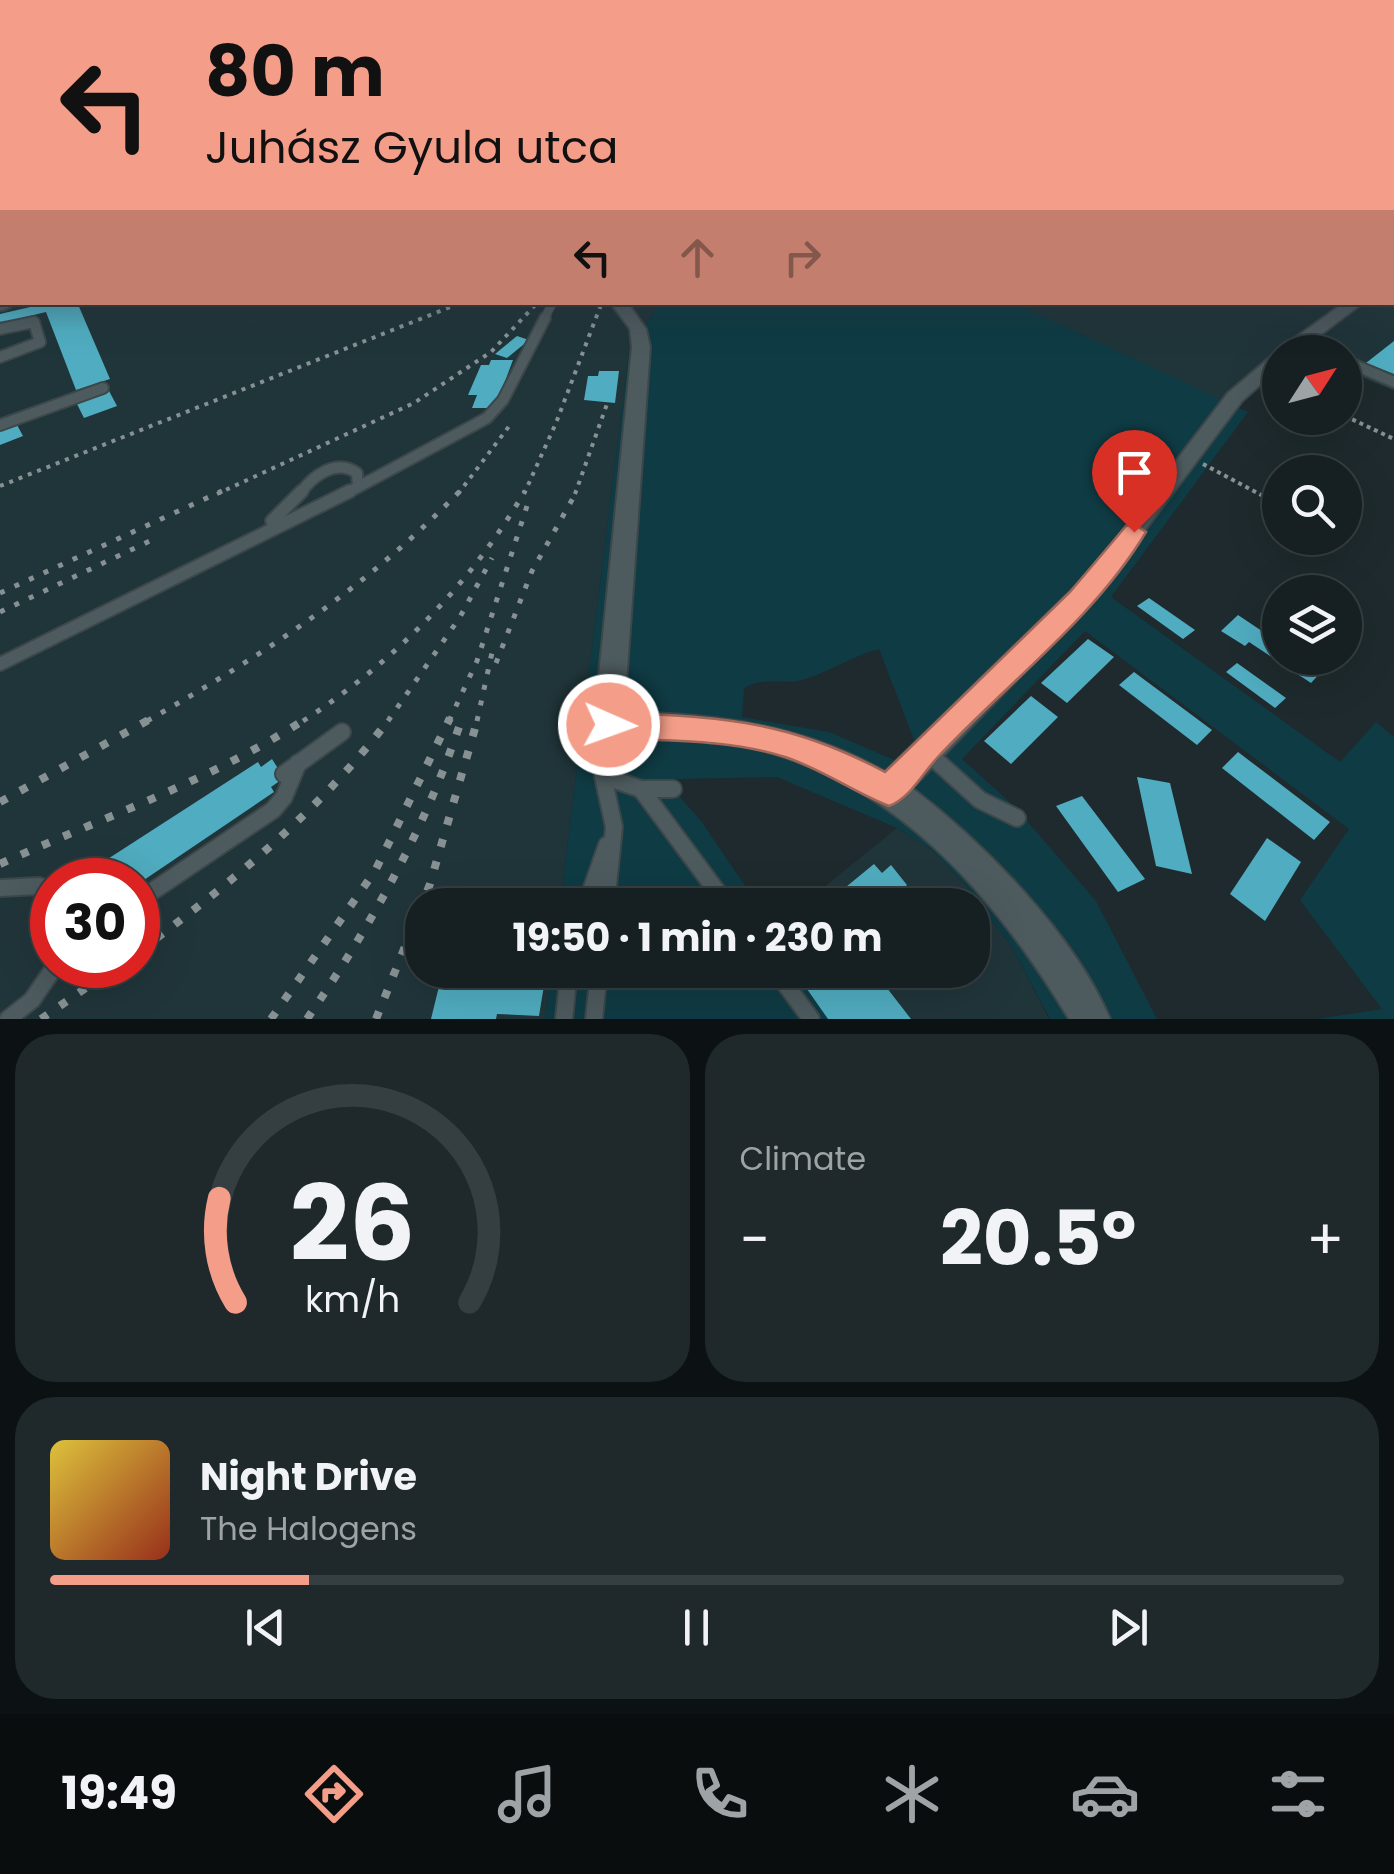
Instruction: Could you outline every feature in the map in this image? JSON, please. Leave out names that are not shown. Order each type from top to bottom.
[{"type":"street","points":[[620,305],[638,329],[641,347],[609,725],[737,732],[784,742],[835,762],[889,791],[970,854],[1007,894],[1091,1019]]},
{"type":"street","points":[[1311,335],[1352,305]]},
{"type":"street","points":[[889,791],[924,750],[1079,599],[1234,397],[1262,374]]},
{"type":"lane","points":[[0,664],[468,430],[496,409],[552,305]]},
{"type":"lane","points":[[0,330],[34,322],[40,342],[0,357]]},
{"type":"lane","points":[[1362,369],[1394,382]]},
{"type":"lane","points":[[0,425],[103,388]]},
{"type":"lane","points":[[178,575],[196,560],[283,516],[296,504],[306,480],[314,474],[350,468],[357,473],[358,486]]},
{"type":"lane","points":[[608,888],[614,827],[603,776],[609,725]]},
{"type":"lane","points":[[160,886],[273,810],[284,798],[291,768],[342,732]]},
{"type":"lane","points":[[924,750],[987,804],[1001,814],[1017,818]]},
{"type":"lane","points":[[603,776],[640,788],[673,790]]},
{"type":"lane","points":[[640,788],[714,888]]},
{"type":"lane","points":[[592,888],[614,827]]},
{"type":"lane","points":[[0,888],[30,886]]},
{"type":"lane","points":[[8,1019],[40,988]]},
{"type":"lane","points":[[564,1019],[567,988]]},
{"type":"lane","points":[[594,1019],[598,988]]},
{"type":"lane","points":[[788,988],[810,1019]]},
{"type":"path","points":[[1362,424],[1394,439]]},
{"type":"path","points":[[1190,457],[1262,496]]},
{"type":"shaded area","points":[[0,305],[659,305],[629,351],[562,888],[405,888],[405,988],[549,988],[545,1019],[0,1019]]},
{"type":"shaded area","points":[[659,305],[1018,305],[1248,412],[1111,597],[1340,762],[1376,722],[1394,737],[1394,1019],[1317,1019],[1382,1009],[1300,900],[1349,829],[1085,631],[962,759],[1015,807],[1096,901],[1157,1019],[1050,1019],[1012,947],[990,918],[990,888],[968,888],[932,850],[897,828],[777,777],[675,779],[673,789],[701,821],[746,888],[562,888],[629,351]],"holes":[[[879,649],[916,745],[899,762],[829,732],[742,717],[744,689],[762,682],[807,678]]]},
{"type":"shaded area","points":[[1018,305],[1394,305],[1394,391],[1362,378],[1362,335],[1262,335],[1262,368],[1225,402]]},
{"type":"shaded area","points":[[897,828],[932,850],[968,888],[823,888]]},
{"type":"shaded area","points":[[990,918],[1012,947],[1049,1019],[834,1019],[814,988],[990,988]]},
{"type":"shaded area","points":[[549,988],[814,988],[834,1019],[545,1019]]},
{"type":"building","points":[[39,305],[78,305],[110,379],[76,390],[46,312],[0,323],[0,314]]},
{"type":"building","points":[[517,336],[529,340],[507,358],[495,354]]},
{"type":"building","points":[[1394,341],[1394,374],[1366,363]]},
{"type":"building","points":[[491,360],[513,360],[495,408],[472,408],[477,395],[468,395],[481,365],[489,365]]},
{"type":"building","points":[[599,371],[619,371],[615,403],[584,400],[588,376],[598,376]]},
{"type":"building","points":[[108,389],[117,406],[84,418],[75,400]]},
{"type":"building","points":[[16,423],[23,436],[0,445],[0,429]]},
{"type":"building","points":[[1149,598],[1195,630],[1183,639],[1137,606]]},
{"type":"building","points":[[1238,615],[1262,631],[1262,651],[1249,642],[1245,646],[1221,631]]},
{"type":"building","points":[[1088,639],[1114,657],[1067,703],[1041,683]]},
{"type":"building","points":[[1237,663],[1286,698],[1275,708],[1226,672]]},
{"type":"building","points":[[1134,672],[1212,730],[1197,745],[1119,685]]},
{"type":"building","points":[[1299,675],[1318,675],[1311,683]]},
{"type":"building","points":[[1031,696],[1058,717],[1011,764],[984,741]]},
{"type":"building","points":[[1238,752],[1330,822],[1314,840],[1222,768]]},
{"type":"building","points":[[272,759],[284,778],[271,787],[274,792],[160,869],[160,858],[109,858],[258,762],[261,767]]},
{"type":"building","points":[[1137,777],[1170,783],[1192,874],[1156,866]]},
{"type":"building","points":[[1082,796],[1145,879],[1118,892],[1056,806]]},
{"type":"building","points":[[1267,838],[1301,862],[1265,921],[1230,894]]},
{"type":"building","points":[[874,864],[882,873],[891,865],[907,885],[904,888],[845,888]]},
{"type":"building","points":[[439,988],[544,988],[539,1016],[497,1014],[496,1019],[431,1019]]},
{"type":"building","points":[[887,988],[911,1019],[828,1019],[807,989]]},
{"type":"railway","points":[[0,486],[455,305]]},
{"type":"railway","points":[[217,494],[414,403],[491,352],[535,305]]},
{"type":"railway","points":[[524,494],[601,305]]},
{"type":"railway","points":[[575,494],[607,404]]},
{"type":"railway","points":[[458,494],[510,425]]},
{"type":"railway","points":[[0,593],[222,491]]},
{"type":"railway","points":[[152,718],[273,644],[351,589],[460,491]]},
{"type":"railway","points":[[303,721],[368,673],[428,619],[480,558],[525,491]]},
{"type":"railway","points":[[496,663],[532,571],[577,491]]},
{"type":"railway","points":[[449,721],[477,661],[527,506]]},
{"type":"railway","points":[[0,612],[156,538]]},
{"type":"railway","points":[[388,721],[460,617],[492,558]]},
{"type":"railway","points":[[477,721],[493,648]]},
{"type":"railway","points":[[0,802],[152,718]]},
{"type":"railway","points":[[147,721],[152,718]]},
{"type":"railway","points":[[0,864],[233,761],[307,718]]},
{"type":"railway","points":[[160,935],[304,815],[390,718]]},
{"type":"railway","points":[[271,1019],[375,871],[450,718]]},
{"type":"railway","points":[[376,1019],[430,884],[478,718]]},
{"type":"railway","points":[[307,1019],[412,842],[459,727]]},
{"type":"railway","points":[[41,1019],[86,988]]},
{"type":"route","points":[[609,725],[737,732],[784,742],[835,762],[889,791],[924,750],[1079,599],[1134,532]]}]
